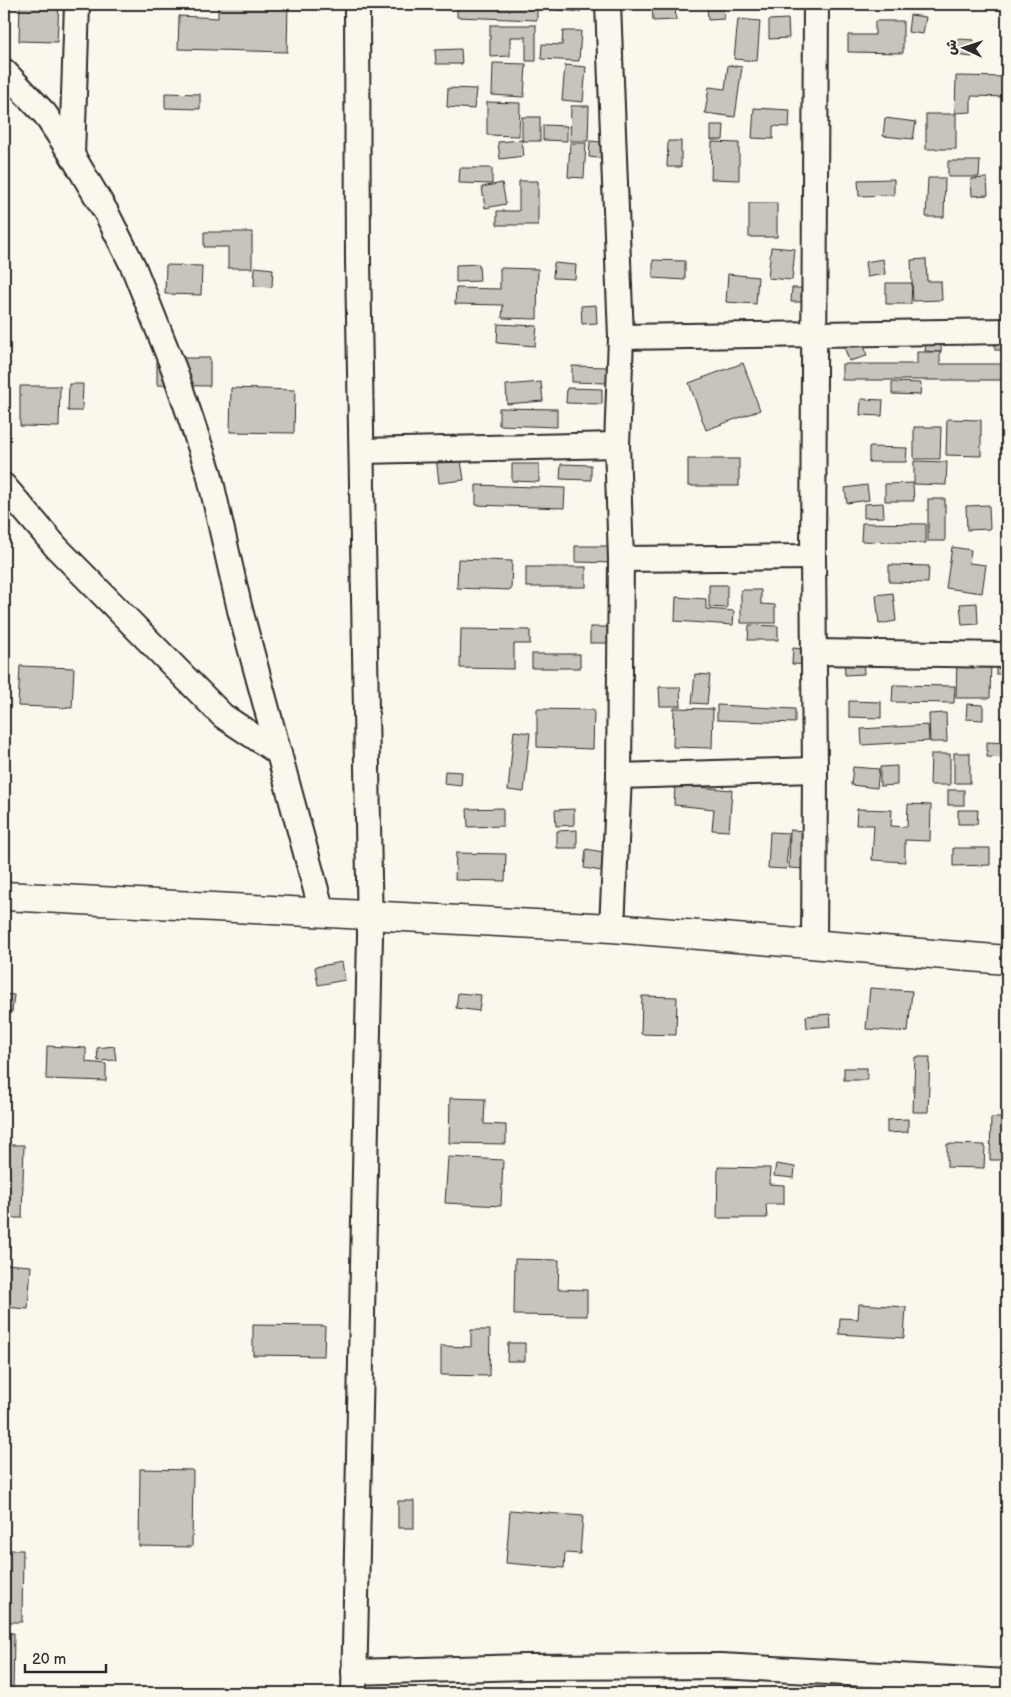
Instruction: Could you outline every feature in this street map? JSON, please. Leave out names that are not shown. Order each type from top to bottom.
[{"type":"street","points":[[72,154],[78,4]]},
{"type":"street","points":[[358,4],[358,250],[369,915],[354,1683],[524,1667],[721,1666],[1007,1682]]},
{"type":"street","points":[[608,4],[621,336],[617,445],[621,559],[619,776],[612,928]]},
{"type":"street","points":[[814,944],[813,557],[816,4]]},
{"type":"street","points":[[4,71],[44,114],[72,154],[106,212],[134,266],[174,369],[209,473],[240,610],[322,912]]},
{"type":"street","points":[[621,336],[1007,331]]},
{"type":"street","points":[[362,451],[617,445]]},
{"type":"street","points":[[4,486],[57,548],[223,716],[279,753]]},
{"type":"street","points":[[621,559],[813,557]]},
{"type":"street","points":[[814,652],[1007,655]]},
{"type":"street","points":[[619,776],[815,770]]},
{"type":"street","points":[[4,896],[612,928],[1007,960]]},
{"type":"building","points":[[20,4],[59,4],[57,42],[19,41]]},
{"type":"building","points":[[218,4],[288,4],[287,52],[178,49],[179,16],[218,18]]},
{"type":"building","points":[[457,4],[537,4],[537,20],[457,17]]},
{"type":"building","points":[[540,4],[581,4],[580,12],[540,8]]},
{"type":"building","points":[[675,4],[676,20],[653,21],[652,5]]},
{"type":"building","points":[[707,4],[723,4],[724,19],[708,20]]},
{"type":"building","points":[[910,15],[926,17],[923,34],[908,32]]},
{"type":"building","points":[[738,19],[760,21],[757,61],[734,59]]},
{"type":"building","points":[[788,19],[789,38],[769,39],[769,20]]},
{"type":"building","points":[[875,21],[903,21],[903,53],[848,52],[848,35],[875,35]]},
{"type":"building","points":[[490,25],[536,25],[536,61],[526,61],[526,37],[510,37],[510,56],[490,57]]},
{"type":"building","points":[[563,31],[581,31],[579,61],[541,59],[542,44],[562,45]]},
{"type":"building","points":[[958,39],[974,40],[972,57],[956,55]]},
{"type":"building","points":[[461,49],[462,64],[436,64],[435,50]]},
{"type":"building","points":[[493,63],[526,64],[524,97],[492,95]]},
{"type":"building","points":[[565,65],[586,67],[583,102],[562,100]]},
{"type":"building","points":[[728,65],[742,67],[735,117],[705,113],[709,87],[725,89]]},
{"type":"building","points":[[956,76],[1007,77],[1007,97],[971,96],[971,112],[955,113]]},
{"type":"building","points":[[448,88],[476,89],[474,109],[447,107]]},
{"type":"building","points":[[165,93],[200,94],[200,109],[165,108]]},
{"type":"building","points":[[487,102],[520,103],[519,136],[487,135]]},
{"type":"building","points":[[571,106],[589,106],[588,141],[570,141]]},
{"type":"building","points":[[754,108],[790,110],[789,127],[773,126],[773,139],[752,138]]},
{"type":"building","points":[[926,114],[956,114],[956,149],[926,149]]},
{"type":"building","points":[[522,117],[540,117],[540,141],[522,141]]},
{"type":"building","points":[[885,118],[916,122],[913,139],[883,136]]},
{"type":"building","points":[[543,125],[567,126],[567,141],[543,140]]},
{"type":"building","points":[[711,125],[724,125],[723,140],[711,140]]},
{"type":"building","points":[[522,140],[524,156],[500,159],[498,142]]},
{"type":"building","points":[[590,141],[620,144],[618,160],[589,157]]},
{"type":"building","points":[[668,141],[681,141],[681,167],[667,167]]},
{"type":"building","points":[[712,142],[739,143],[739,180],[711,179]]},
{"type":"building","points":[[570,143],[586,143],[584,178],[568,177]]},
{"type":"building","points":[[948,161],[980,161],[979,177],[948,177]]},
{"type":"building","points":[[460,168],[492,168],[492,184],[459,183]]},
{"type":"building","points":[[928,178],[945,178],[944,217],[926,217]]},
{"type":"building","points":[[987,178],[988,195],[972,196],[971,179]]},
{"type":"building","points":[[894,179],[894,195],[859,196],[858,180]]},
{"type":"building","points":[[519,181],[538,181],[538,225],[497,225],[497,211],[519,211]]},
{"type":"building","points":[[502,183],[506,204],[485,208],[482,187]]},
{"type":"building","points":[[749,203],[777,203],[777,237],[749,237]]},
{"type":"building","points":[[204,232],[252,232],[252,268],[228,268],[228,247],[204,247]]},
{"type":"building","points":[[771,247],[795,249],[792,280],[768,278]]},
{"type":"building","points":[[883,259],[885,274],[867,277],[865,262]]},
{"type":"building","points":[[926,259],[927,281],[941,281],[942,300],[913,301],[911,260]]},
{"type":"building","points":[[653,260],[685,261],[685,280],[653,278]]},
{"type":"building","points":[[554,263],[576,265],[575,279],[553,278]]},
{"type":"building","points":[[479,264],[480,281],[456,282],[456,265]]},
{"type":"building","points":[[166,265],[202,266],[201,295],[165,294]]},
{"type":"building","points":[[255,267],[273,269],[272,287],[254,286]]},
{"type":"building","points":[[500,268],[538,269],[537,319],[502,318],[503,305],[455,304],[456,288],[500,289]]},
{"type":"building","points":[[728,274],[758,277],[756,304],[726,302]]},
{"type":"building","points":[[886,283],[912,283],[911,304],[886,304]]},
{"type":"building","points":[[792,288],[808,288],[807,302],[791,302]]},
{"type":"building","points":[[596,305],[597,323],[582,324],[581,306]]},
{"type":"building","points":[[498,324],[537,326],[535,346],[497,343]]},
{"type":"building","points":[[927,324],[942,325],[941,352],[925,351]]},
{"type":"building","points":[[995,332],[1007,332],[1007,350],[995,350]]},
{"type":"building","points":[[863,341],[867,356],[849,361],[844,346]]},
{"type":"building","points":[[917,352],[940,352],[940,364],[1007,364],[1007,380],[842,380],[842,364],[917,364]]},
{"type":"building","points":[[157,358],[210,358],[210,386],[157,385]]},
{"type":"building","points":[[743,363],[760,410],[706,430],[689,383]]},
{"type":"building","points":[[572,366],[607,367],[607,383],[572,382]]},
{"type":"building","points":[[541,382],[543,401],[507,404],[506,385]]},
{"type":"building","points":[[892,382],[921,383],[920,395],[892,394]]},
{"type":"building","points":[[69,384],[83,384],[82,411],[68,411]]},
{"type":"building","points":[[20,386],[60,386],[59,427],[20,426]]},
{"type":"building","points":[[231,388],[295,390],[294,433],[230,432]]},
{"type":"building","points":[[567,388],[602,389],[602,404],[566,403]]},
{"type":"building","points":[[861,399],[883,400],[882,416],[860,415]]},
{"type":"building","points":[[499,408],[557,409],[557,427],[499,425]]},
{"type":"building","points":[[947,419],[981,420],[981,456],[946,455]]},
{"type":"building","points":[[914,427],[941,427],[940,459],[914,459]]},
{"type":"building","points":[[869,447],[907,448],[906,462],[869,462]]},
{"type":"building","points":[[460,454],[464,480],[439,483],[436,457]]},
{"type":"building","points":[[688,459],[739,459],[739,486],[688,486]]},
{"type":"building","points":[[914,461],[947,462],[946,485],[914,484]]},
{"type":"building","points":[[512,464],[539,464],[539,482],[512,481]]},
{"type":"building","points":[[561,464],[591,465],[591,480],[560,479]]},
{"type":"building","points":[[913,483],[914,501],[885,501],[885,484]]},
{"type":"building","points":[[476,485],[565,488],[564,508],[476,505]]},
{"type":"building","points":[[867,485],[869,500],[847,503],[845,488]]},
{"type":"building","points":[[928,499],[945,499],[945,541],[928,541]]},
{"type":"building","points":[[883,503],[884,517],[864,518],[864,504]]},
{"type":"building","points":[[989,505],[990,529],[967,530],[966,506]]},
{"type":"building","points":[[862,523],[926,524],[926,543],[861,541]]},
{"type":"building","points":[[575,546],[619,546],[619,563],[575,562]]},
{"type":"building","points":[[952,547],[971,550],[969,563],[986,565],[982,593],[946,588]]},
{"type":"building","points":[[458,559],[512,561],[511,590],[457,588]]},
{"type":"building","points":[[889,565],[929,566],[928,583],[889,582]]},
{"type":"building","points":[[526,567],[586,567],[586,587],[526,587]]},
{"type":"building","points":[[709,585],[727,585],[727,608],[709,607]]},
{"type":"building","points":[[741,590],[761,590],[761,604],[775,605],[775,623],[741,623]]},
{"type":"building","points":[[893,593],[896,621],[879,624],[876,595]]},
{"type":"building","points":[[676,597],[706,599],[706,609],[734,611],[733,625],[675,621]]},
{"type":"building","points":[[977,603],[978,624],[962,625],[960,604]]},
{"type":"building","points":[[749,625],[778,626],[778,640],[748,640]]},
{"type":"building","points":[[590,627],[610,627],[610,643],[590,643]]},
{"type":"building","points":[[461,629],[530,630],[530,644],[514,644],[514,669],[460,668]]},
{"type":"building","points":[[793,648],[812,650],[811,665],[792,664]]},
{"type":"building","points":[[532,654],[580,654],[580,668],[532,668]]},
{"type":"building","points":[[863,655],[864,674],[845,675],[844,656]]},
{"type":"building","points":[[957,659],[991,660],[990,698],[956,698]]},
{"type":"building","points":[[996,659],[1007,659],[1007,674],[996,674]]},
{"type":"building","points":[[20,666],[74,668],[72,708],[18,706]]},
{"type":"building","points":[[695,674],[710,675],[707,704],[692,703]]},
{"type":"building","points":[[893,685],[955,686],[954,703],[892,702]]},
{"type":"building","points":[[659,687],[680,687],[681,706],[660,706]]},
{"type":"building","points":[[849,701],[881,702],[881,718],[849,717]]},
{"type":"building","points":[[967,704],[983,705],[983,720],[966,719]]},
{"type":"building","points":[[717,705],[795,709],[795,723],[717,720]]},
{"type":"building","points":[[674,708],[713,709],[712,748],[673,747]]},
{"type":"building","points":[[537,709],[594,710],[593,749],[537,747]]},
{"type":"building","points":[[946,713],[947,742],[930,742],[929,714]]},
{"type":"building","points":[[928,725],[929,741],[862,745],[861,729]]},
{"type":"building","points":[[514,731],[530,733],[524,792],[508,790]]},
{"type":"building","points":[[987,742],[1007,743],[1007,758],[987,757]]},
{"type":"building","points":[[954,753],[970,753],[970,783],[954,783]]},
{"type":"building","points":[[931,754],[950,754],[950,785],[930,785]]},
{"type":"building","points":[[897,766],[897,785],[880,786],[880,767]]},
{"type":"building","points":[[853,767],[879,769],[877,788],[851,785]]},
{"type":"building","points":[[445,771],[462,772],[461,786],[444,784]]},
{"type":"building","points":[[675,785],[732,790],[729,831],[712,830],[714,809],[674,805]]},
{"type":"building","points":[[948,790],[964,790],[964,805],[948,805]]},
{"type":"building","points":[[908,804],[931,805],[930,841],[905,840],[905,862],[872,860],[874,825],[856,825],[857,809],[892,810],[891,826],[907,827]]},
{"type":"building","points":[[503,808],[503,826],[468,827],[467,809]]},
{"type":"building","points":[[574,809],[574,825],[556,826],[555,810]]},
{"type":"building","points":[[958,810],[978,810],[977,824],[958,824]]},
{"type":"building","points":[[577,830],[577,848],[557,848],[557,831]]},
{"type":"building","points":[[790,830],[807,831],[806,869],[789,868]]},
{"type":"building","points":[[770,832],[789,833],[786,869],[768,868]]},
{"type":"building","points":[[953,848],[990,848],[990,865],[953,866]]},
{"type":"building","points":[[586,849],[603,852],[601,871],[584,868]]},
{"type":"building","points":[[456,853],[506,854],[505,881],[455,880]]},
{"type":"building","points":[[342,962],[345,980],[318,985],[315,967]]},
{"type":"building","points":[[870,988],[912,991],[908,1032],[866,1029]]},
{"type":"building","points":[[458,993],[481,995],[479,1011],[456,1008]]},
{"type":"building","points":[[4,994],[14,995],[12,1012],[4,1011]]},
{"type":"building","points":[[642,996],[677,997],[676,1035],[641,1034]]},
{"type":"building","points":[[830,1014],[831,1026],[807,1028],[806,1016]]},
{"type":"building","points":[[47,1046],[86,1048],[86,1062],[106,1064],[106,1081],[46,1079]]},
{"type":"building","points":[[114,1046],[116,1060],[98,1061],[97,1048]]},
{"type":"building","points":[[915,1057],[930,1057],[928,1112],[913,1112]]},
{"type":"building","points":[[844,1068],[867,1068],[867,1080],[844,1080]]},
{"type":"building","points":[[450,1098],[485,1099],[484,1124],[506,1125],[506,1144],[449,1143]]},
{"type":"building","points":[[991,1118],[1007,1118],[1007,1160],[990,1160]]},
{"type":"building","points":[[908,1119],[908,1132],[887,1133],[887,1120]]},
{"type":"building","points":[[947,1144],[985,1145],[984,1168],[947,1167]]},
{"type":"building","points":[[4,1145],[24,1145],[22,1218],[4,1218]]},
{"type":"building","points":[[448,1157],[503,1160],[501,1206],[445,1203]]},
{"type":"building","points":[[776,1164],[795,1167],[794,1178],[774,1176]]},
{"type":"building","points":[[718,1167],[770,1168],[769,1184],[784,1185],[784,1204],[766,1204],[767,1218],[717,1218]]},
{"type":"building","points":[[515,1259],[559,1260],[558,1289],[587,1290],[587,1316],[514,1315]]},
{"type":"building","points":[[4,1264],[31,1266],[28,1309],[4,1307]]},
{"type":"building","points":[[859,1304],[906,1307],[904,1338],[839,1334],[840,1318],[858,1319]]},
{"type":"building","points":[[253,1325],[325,1326],[324,1356],[253,1355]]},
{"type":"building","points":[[471,1330],[490,1330],[489,1376],[441,1375],[441,1346],[471,1347]]},
{"type":"building","points":[[508,1343],[525,1343],[525,1361],[507,1361]]},
{"type":"building","points":[[140,1469],[193,1470],[192,1547],[139,1546]]},
{"type":"building","points":[[398,1501],[414,1501],[414,1528],[398,1528]]},
{"type":"building","points":[[510,1510],[583,1516],[580,1554],[565,1553],[564,1568],[506,1563]]},
{"type":"building","points":[[4,1550],[23,1550],[22,1622],[4,1622]]},
{"type":"building","points":[[4,1633],[14,1633],[13,1693],[4,1693]]}]
